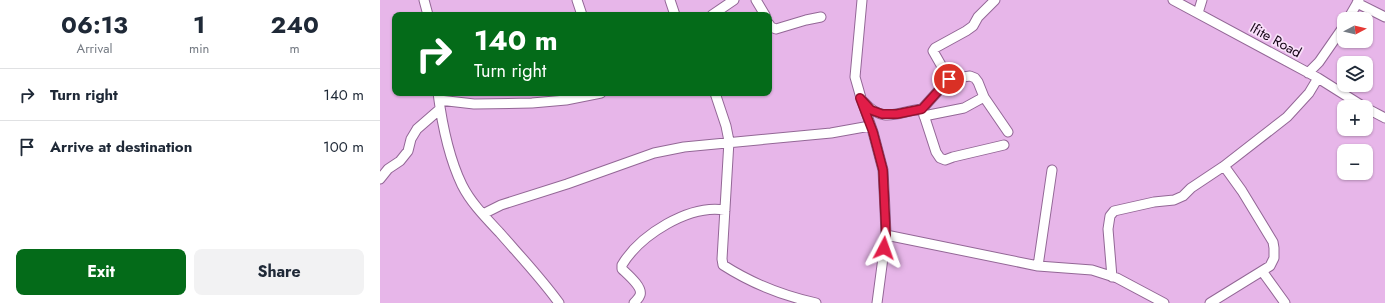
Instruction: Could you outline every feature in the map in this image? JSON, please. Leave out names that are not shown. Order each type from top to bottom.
[{"type":"street","points":[[424,0],[427,12]]},
{"type":"street","points":[[577,0],[581,12]]},
{"type":"street","points":[[670,0],[673,12]]},
{"type":"street","points":[[716,12],[734,0]]},
{"type":"street","points":[[756,0],[763,12]]},
{"type":"street","points":[[862,0],[855,77],[860,98],[883,170],[886,235],[877,303]]},
{"type":"street","points":[[949,79],[933,51],[935,48],[973,26],[978,17],[995,0]]},
{"type":"street","name":"Ifite Road","points":[[1173,0],[1318,78],[1352,100]]},
{"type":"street","points":[[1198,14],[1202,0]]},
{"type":"street","points":[[1352,12],[1358,2],[1385,17]]},
{"type":"street","points":[[772,27],[776,29],[821,17]]},
{"type":"street","points":[[1308,73],[1319,62],[1337,36]]},
{"type":"street","points":[[923,112],[949,79],[970,76],[975,78],[978,82],[984,97],[1008,132]]},
{"type":"street","points":[[1112,277],[1108,229],[1110,216],[1114,211],[1154,202],[1174,200],[1183,196],[1191,188],[1224,166],[1287,117],[1309,93],[1318,78]]},
{"type":"street","points":[[439,100],[474,104],[532,103],[566,100],[586,96]]},
{"type":"street","points":[[716,96],[726,126],[729,141],[722,259],[723,265],[732,271],[771,289],[816,303]]},
{"type":"street","points":[[860,98],[871,110],[882,114],[897,114],[964,108],[984,97]]},
{"type":"street","points":[[380,179],[388,169],[400,161],[408,151],[411,139],[417,129],[439,100]]},
{"type":"street","points":[[439,100],[445,135],[456,170],[469,197],[532,269],[559,303]]},
{"type":"street","points":[[923,112],[936,152],[940,158],[945,160],[1004,145]]},
{"type":"street","name":"Ifite Road","points":[[1373,112],[1385,118]]},
{"type":"street","points":[[483,214],[501,205],[654,153],[729,141],[831,133],[870,126]]},
{"type":"street","points":[[1210,303],[1262,271],[1272,263],[1274,253],[1273,242],[1242,191],[1224,166]]},
{"type":"street","points":[[1038,266],[1052,170]]},
{"type":"street","points":[[634,303],[640,296],[641,290],[622,269],[622,265],[642,241],[652,233],[686,215],[700,211],[717,209],[725,210]]},
{"type":"street","points":[[886,235],[1038,266],[1092,270],[1112,277],[1164,303]]},
{"type":"street","points":[[1262,271],[1285,303]]},
{"type":"route","points":[[884,248],[886,235],[883,170],[873,132],[860,98],[871,110],[882,114],[897,114],[922,109],[949,79]]}]
